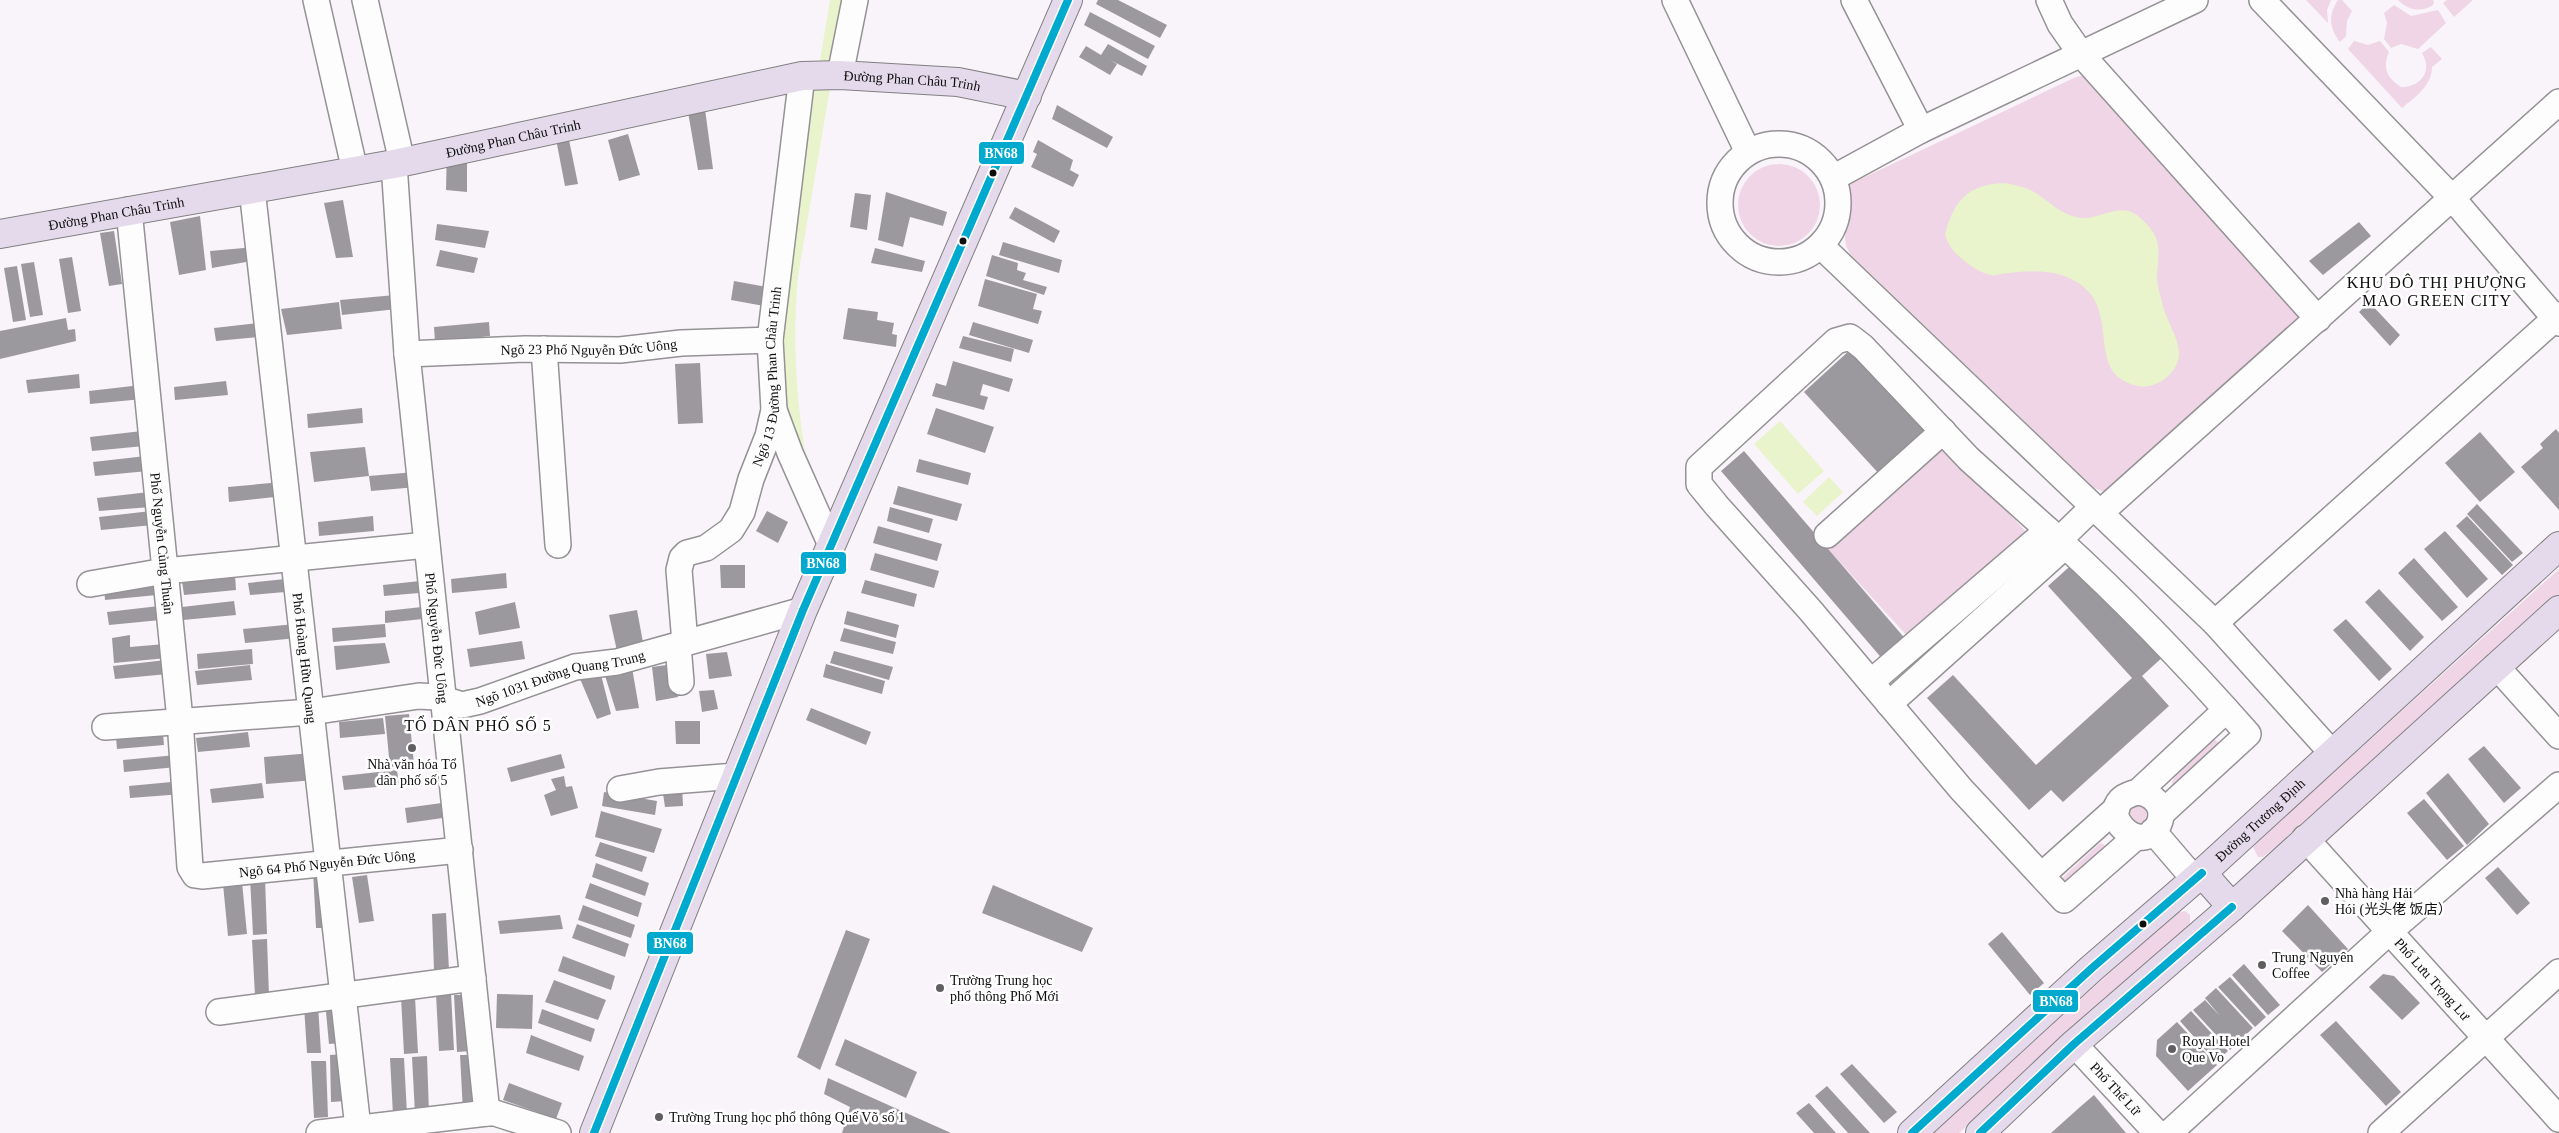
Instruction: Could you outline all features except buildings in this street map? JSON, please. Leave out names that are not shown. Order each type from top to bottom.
[{"type":"main road","points":[[594,1133],[803,610],[1068,0]]},
{"type":"main road","name":"Đường Phan Châu Trinh","points":[[0,234],[398,163],[802,76],[840,75],[958,82],[1027,96]]},
{"type":"main road","name":"Đường Trương Định","points":[[1912,1133],[2092,968],[2198,876],[2559,546]]},
{"type":"main road","points":[[1980,1133],[2074,1044],[2232,907],[2305,838],[2559,610]]},
{"type":"main road","points":[[2198,876],[2232,907]]},
{"type":"street","points":[[316,0],[355,171]]},
{"type":"street","name":"Phố Nguyễn Đức Uông","points":[[365,0],[398,163],[407,354],[487,1113]]},
{"type":"street","points":[[840,75],[855,0]]},
{"type":"street","points":[[1674,0],[1748,152]]},
{"type":"street","points":[[1854,0],[1921,130]]},
{"type":"street","points":[[2049,0],[2060,24],[2081,54],[2318,319]]},
{"type":"street","points":[[1833,178],[1921,130],[2195,0]]},
{"type":"street","points":[[2215,623],[2558,319],[2453,198],[2262,0]]},
{"type":"street","name":"Ngõ 13 Đường Phan Châu Trinh","points":[[681,644],[679,570],[682,558],[687,553],[706,548],[731,530],[742,512],[751,479],[768,436],[774,410],[770,340],[802,76]]},
{"type":"street","points":[[1871,682],[2002,570],[2057,539],[2096,510],[2318,319],[2559,102]]},
{"type":"street","points":[[1774,144],[1801,148],[1823,163],[1833,178],[1838,196],[1837,214],[1832,232],[1821,246],[1802,258],[1779,263],[1764,261],[1749,255],[1732,239],[1722,218],[1720,195],[1727,174],[1736,161],[1748,152],[1774,144]]},
{"type":"street","name":"Phố Hoàng Hữu Quang","points":[[252,189],[358,1128]]},
{"type":"street","name":"Phố Nguyễn Củng Thuận","points":[[129,210],[180,720],[190,867],[195,874]]},
{"type":"street","points":[[1821,246],[2215,623],[2332,753]]},
{"type":"street","points":[[1850,337],[1863,347],[1942,431],[1969,459],[2105,581],[2188,666],[2248,734],[2150,827],[2064,900],[1961,789],[1700,484],[1700,467],[1836,341],[1850,337]]},
{"type":"street","name":"Ngõ 23 Phố Nguyễn Đức Uông","points":[[407,354],[544,349],[620,350],[680,343],[770,340]]},
{"type":"street","points":[[544,349],[558,545]]},
{"type":"street","points":[[774,410],[790,453],[831,545]]},
{"type":"street","points":[[1827,535],[1942,431]]},
{"type":"street","points":[[1889,704],[2018,588],[2057,539]]},
{"type":"street","points":[[90,584],[165,571],[427,546]]},
{"type":"street","points":[[2002,570],[2018,588]]},
{"type":"street","points":[[1957,609],[1974,628]]},
{"type":"street","name":"Ngõ 1031 Đường Quang Trung","points":[[105,727],[180,720],[311,712],[419,696],[462,705],[480,701],[576,667],[617,662],[803,610]]},
{"type":"street","points":[[681,644],[681,682]]},
{"type":"street","points":[[1908,650],[1926,671]]},
{"type":"street","points":[[2496,666],[2559,736]]},
{"type":"street","points":[[2042,875],[2117,808],[2124,797],[2138,792],[2226,710]]},
{"type":"street","points":[[620,789],[659,782],[736,776]]},
{"type":"street","points":[[2168,1133],[2390,931],[2559,785]]},
{"type":"street","points":[[2138,792],[2152,796],[2157,801],[2150,827]]},
{"type":"street","points":[[2117,808],[2116,816],[2122,830],[2150,827]]},
{"type":"street","points":[[2150,827],[2198,876]]},
{"type":"street","name":"Phố Lưu Trọng Lư","points":[[2305,838],[2559,1119]]},
{"type":"street","name":"Ngõ 64 Phố Nguyễn Đức Uông","points":[[195,874],[202,876],[460,850]]},
{"type":"street","points":[[2381,1133],[2559,972]]},
{"type":"street","points":[[219,1012],[473,978]]},
{"type":"street","name":"Phố Thế Lữ","points":[[2074,1044],[2157,1133]]},
{"type":"street","points":[[319,1133],[487,1113],[558,1133]]},
{"type":"shaded area","points":[[830,0],[845,0],[798,276],[796,300],[796,370],[807,464],[793,458],[778,357],[786,266]]},
{"type":"shaded area","points":[[2306,0],[2331,0],[2327,10],[2328,23]]},
{"type":"shaded area","points":[[2338,0],[2342,0],[2352,11],[2347,21],[2346,36],[2340,42],[2336,37],[2331,21],[2331,16]]},
{"type":"shaded area","points":[[2398,0],[2434,1],[2433,5],[2419,10],[2410,8]]},
{"type":"shaded area","points":[[2447,0],[2473,0],[2454,17],[2443,3]]},
{"type":"shaded area","points":[[2394,5],[2411,16],[2438,10],[2446,23],[2418,49],[2401,44],[2391,48],[2384,39],[2387,23],[2384,13]]},
{"type":"shaded area","points":[[2354,41],[2368,45],[2380,41],[2389,52],[2386,63],[2387,72],[2392,80],[2401,87],[2414,84],[2423,77],[2426,66],[2422,53],[2431,47],[2442,59],[2432,67],[2429,80],[2422,90],[2402,108],[2348,49]]},
{"type":"shaded area","points":[[2086,75],[2300,315],[2296,325],[2113,490],[2104,492],[2094,488],[1850,254],[1846,246],[1845,237],[1850,184],[2076,77]]},
{"type":"shaded area","points":[[1771,164],[1787,164],[1802,171],[1813,182],[1820,197],[1817,221],[1808,234],[1787,246],[1771,246],[1756,239],[1745,228],[1738,213],[1738,197],[1745,182],[1756,171]]},
{"type":"shaded area","points":[[2005,183],[2031,190],[2063,212],[2076,217],[2091,217],[2118,210],[2132,212],[2152,230],[2158,243],[2157,276],[2159,289],[2179,350],[2174,369],[2166,378],[2153,385],[2138,386],[2120,378],[2110,366],[2105,351],[2100,316],[2094,299],[2081,285],[2058,274],[2046,272],[1987,274],[1971,266],[1953,250],[1945,234],[1953,211],[1959,203],[1973,190],[1982,186]]},
{"type":"shaded area","points":[[1780,421],[1824,471],[1798,494],[1754,444]]},
{"type":"shaded area","points":[[1942,440],[2027,533],[1910,639],[1826,547]]},
{"type":"shaded area","points":[[1829,477],[1843,492],[1817,516],[1803,502]]},
{"type":"shaded area","points":[[2559,569],[2559,595],[2273,849],[2263,857],[2258,857],[2253,847],[2257,842]]},
{"type":"shaded area","points":[[2214,739],[2220,744],[2173,786],[2172,782],[2175,777]]},
{"type":"shaded area","points":[[2139,798],[2154,817],[2133,829],[2125,807]]},
{"type":"shaded area","points":[[2102,843],[2105,846],[2104,852],[2065,887],[2060,880]]},
{"type":"shaded area","points":[[2185,911],[2190,915],[2190,923],[2187,929],[1959,1133],[1933,1133],[2176,913]]},
{"type":"transit line","name":"BN68","points":[[594,1133],[803,610],[1068,0]]},
{"type":"transit line","name":"BN68","points":[[1912,1133],[2092,968],[2202,873]]},
{"type":"transit line","name":"BN68","points":[[1980,1133],[2074,1044],[2232,907]]},
{"type":"place","name":"Nhà văn hóa Tổ dân phố số 5","points":[[412,748]]},
{"type":"place","name":"Nhà hàng Hải Hói (光头佬 饭店）","points":[[2325,901]]},
{"type":"place","name":"Trung Nguyên Coffee","points":[[2262,965]]},
{"type":"place","name":"Trường Trung học phổ thông Phố Mới","points":[[940,988]]},
{"type":"place","name":"Royal Hotel Que Vo","points":[[2172,1049]]},
{"type":"place","name":"Trường Trung học phổ thông Quế Võ số 1","points":[[659,1117]]},
{"type":"district","name":"KHU ĐÔ THỊ PHƯỢNG MAO GREEN CITY","points":[[2437,291]]},
{"type":"district","name":"TỔ DÂN PHỐ SỐ 5","points":[[478,725]]}]
